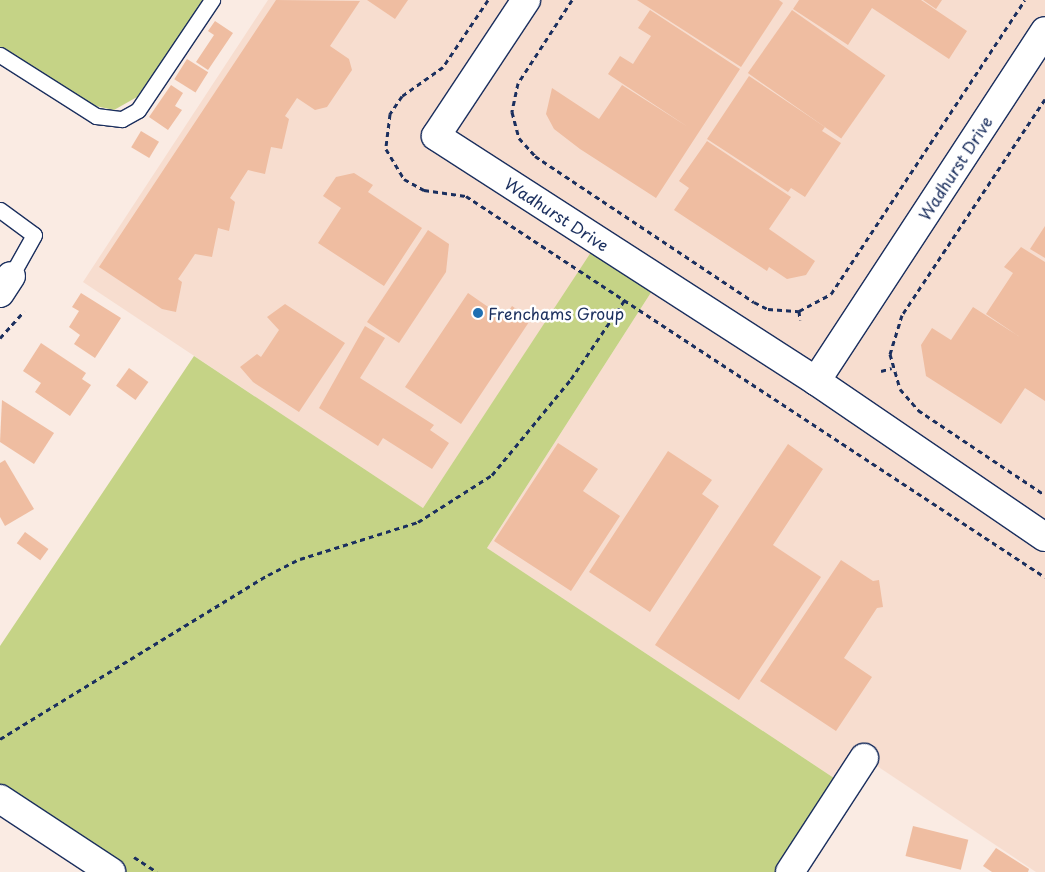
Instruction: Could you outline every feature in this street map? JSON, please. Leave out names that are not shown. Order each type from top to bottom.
[{"type":"street","name":"Wadhurst Drive","points":[[526,0],[436,136],[816,381],[1045,537]]},
{"type":"street","name":"Wadhurst Drive","points":[[816,381],[1045,31]]},
{"type":"street","points":[[790,872],[864,758]]},
{"type":"street","points":[[0,799],[111,872]]},
{"type":"lane","points":[[0,55],[96,116],[122,119],[138,110],[212,0]]},
{"type":"lane","points":[[0,210],[34,235],[6,285]]},
{"type":"path","points":[[572,0],[518,83],[512,112],[520,138],[535,156],[754,302],[768,309],[799,311],[830,294],[1025,0]]},
{"type":"path","points":[[1045,99],[902,315],[891,341],[892,368],[900,389],[918,410],[1045,495]]},
{"type":"path","points":[[0,739],[268,575],[300,559],[418,522],[492,475],[571,379],[626,298]]},
{"type":"path","points":[[0,338],[24,311]]},
{"type":"path","points":[[799,311],[800,320]]},
{"type":"path","points":[[881,371],[892,368]]},
{"type":"shaded area","points":[[268,0],[1045,0],[1045,872],[1036,872],[865,758],[846,786],[487,548],[659,280],[599,241],[423,508],[83,282]]},
{"type":"green space","points":[[0,0],[204,0],[137,97],[114,110],[91,105],[0,48]]},
{"type":"green space","points":[[599,240],[659,280],[487,548],[846,786],[790,872],[111,872],[0,799],[0,646],[194,356],[423,508]]},
{"type":"building","points":[[276,0],[360,1],[330,46],[349,59],[352,70],[327,107],[315,110],[297,98],[285,116],[289,119],[282,149],[271,147],[265,174],[248,170],[230,198],[235,202],[229,231],[218,228],[212,257],[195,254],[178,279],[182,282],[176,312],[162,309],[99,267]]},
{"type":"building","points":[[367,0],[408,0],[395,19]]},
{"type":"building","points":[[637,0],[779,0],[783,3],[741,67]]},
{"type":"building","points":[[799,0],[921,0],[967,31],[949,59],[872,8],[848,45],[793,9]]},
{"type":"building","points":[[923,0],[942,0],[936,9]]},
{"type":"building","points":[[650,10],[740,69],[656,198],[580,149],[554,129],[546,114],[552,88],[599,119],[622,85],[688,127],[608,74],[620,56],[633,64],[651,36],[638,28]]},
{"type":"building","points":[[792,10],[885,75],[841,138],[748,73]]},
{"type":"building","points":[[215,21],[233,33],[208,70],[196,62],[214,35],[208,31]]},
{"type":"building","points":[[187,59],[208,72],[195,93],[174,79]]},
{"type":"building","points":[[749,76],[825,127],[822,131],[841,143],[805,197],[791,188],[788,192],[707,139]]},
{"type":"building","points":[[171,85],[183,93],[175,106],[182,110],[168,130],[149,117]]},
{"type":"building","points":[[141,131],[159,142],[149,158],[131,147]]},
{"type":"building","points":[[707,141],[791,197],[769,229],[815,261],[806,275],[787,279],[769,267],[767,271],[674,210],[689,188],[679,181]]},
{"type":"building","points":[[354,173],[373,185],[368,192],[422,228],[384,286],[318,243],[341,208],[323,196],[336,177]]},
{"type":"building","points":[[1045,226],[1045,258],[1030,249]]},
{"type":"building","points":[[428,230],[449,244],[446,272],[399,343],[367,322]]},
{"type":"building","points":[[1021,247],[1045,262],[1045,401],[1025,388],[1001,424],[926,376],[921,345],[932,328],[951,340],[973,307],[1020,337],[986,314],[1013,273],[1004,267]]},
{"type":"building","points":[[81,293],[121,318],[95,358],[74,344],[80,335],[69,327],[79,311],[72,307]]},
{"type":"building","points":[[468,293],[504,318],[512,306],[531,319],[461,424],[405,387]]},
{"type":"building","points":[[285,304],[345,343],[299,412],[253,382],[240,367],[257,354],[261,357],[279,330],[267,317]]},
{"type":"building","points":[[365,326],[385,338],[360,378],[434,425],[430,430],[449,443],[432,469],[383,438],[378,446],[319,408]]},
{"type":"building","points":[[41,343],[86,373],[82,379],[91,385],[70,416],[35,392],[41,383],[23,371]]},
{"type":"building","points":[[129,368],[148,382],[135,400],[116,386]]},
{"type":"building","points":[[2,400],[54,433],[34,464],[0,442]]},
{"type":"building","points":[[558,443],[598,469],[583,491],[620,516],[571,591],[494,541]]},
{"type":"building","points":[[788,444],[823,469],[773,545],[821,577],[739,700],[655,645]]},
{"type":"building","points":[[668,451],[712,480],[702,494],[719,506],[650,612],[589,572]]},
{"type":"building","points":[[5,460],[34,509],[5,526],[0,517],[0,463]]},
{"type":"building","points":[[25,532],[48,549],[40,560],[17,543]]},
{"type":"building","points":[[841,560],[873,581],[879,580],[883,607],[877,608],[844,658],[872,677],[836,731],[760,681]]},
{"type":"building","points":[[913,826],[968,840],[961,870],[906,856]]},
{"type":"building","points":[[996,848],[1029,869],[1028,872],[992,872],[983,866]]},
{"type":"place","name":"Frenchams Group","points":[[478,313]]}]
